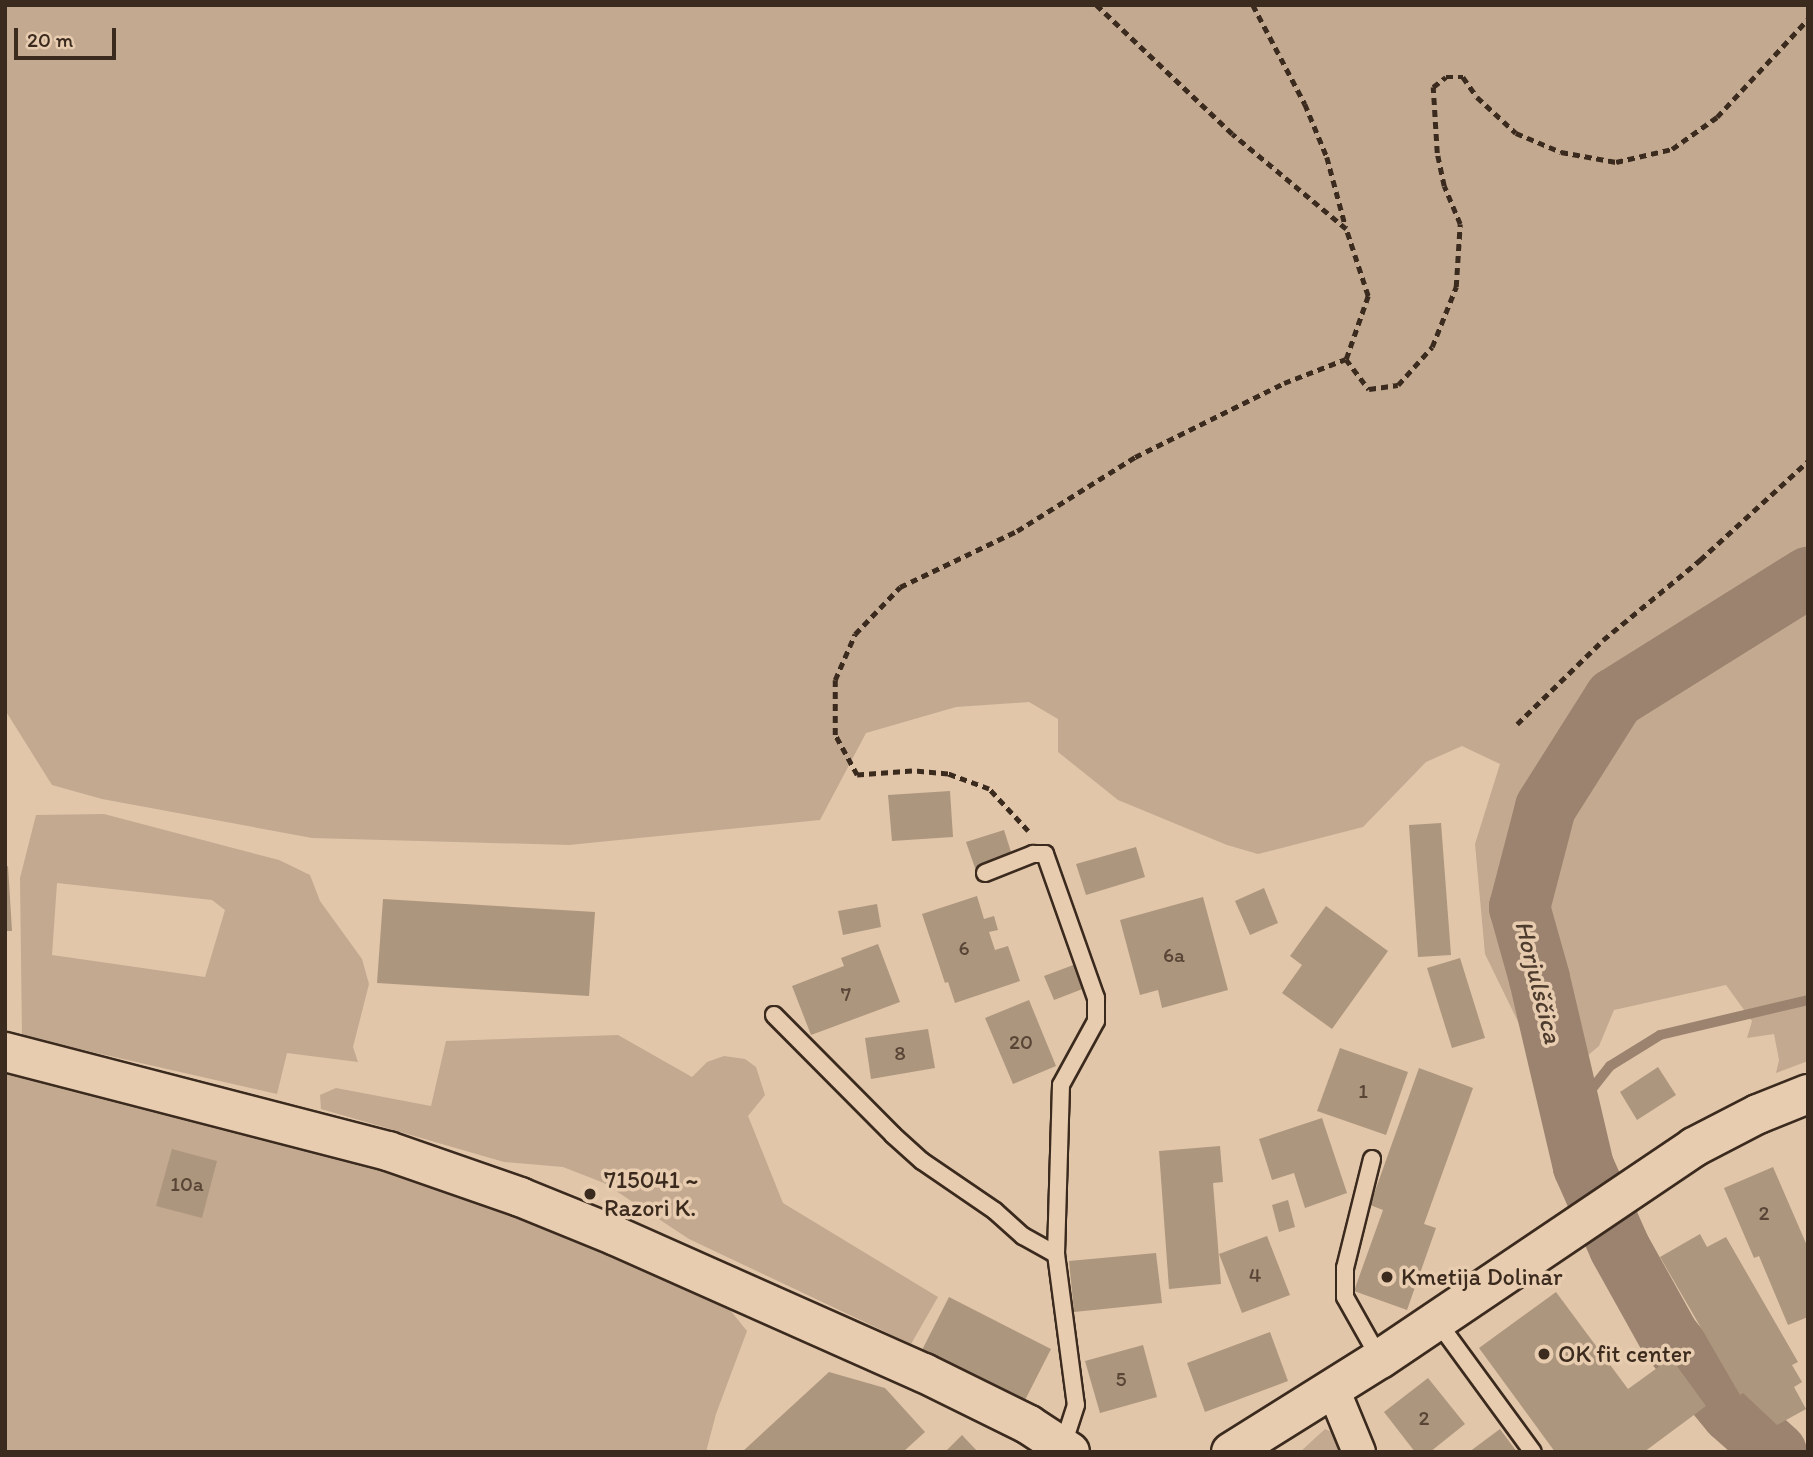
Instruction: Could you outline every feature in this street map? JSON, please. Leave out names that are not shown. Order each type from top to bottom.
[{"type":"street","points":[[5,1052],[388,1151],[520,1197],[616,1236],[924,1373],[1066,1449]]},
{"type":"street","points":[[1231,1452],[1380,1359],[1694,1147],[1758,1114],[1808,1094]]},
{"type":"street","points":[[1333,1389],[1359,1452]]},
{"type":"lane","points":[[985,873],[1034,854],[1045,854],[1096,998],[1096,1021],[1062,1085],[1056,1254],[1076,1405],[1066,1449]]},
{"type":"lane","points":[[774,1015],[922,1161],[995,1211],[1023,1236],[1056,1254]]},
{"type":"lane","points":[[1372,1159],[1345,1268],[1345,1297],[1380,1359]]},
{"type":"lane","points":[[1437,1321],[1533,1452]]},
{"type":"path","points":[[1097,5],[1232,134],[1346,229]]},
{"type":"path","points":[[1045,854],[1023,823],[989,789],[948,774],[912,771],[857,775],[835,735],[835,680],[855,634],[900,587],[1017,531],[1135,457],[1284,383],[1346,359],[1368,296],[1346,229],[1327,157],[1306,104],[1254,13],[1253,5]]},
{"type":"path","points":[[1346,359],[1369,389],[1398,385],[1432,347],[1456,287],[1460,224],[1444,186],[1437,153],[1433,87],[1446,77],[1462,77],[1478,97],[1516,134],[1561,152],[1616,162],[1672,149],[1717,117],[1808,19]]},
{"type":"path","points":[[1517,724],[1603,640],[1700,561],[1808,461]]},
{"type":"shaded area","points":[[5,5],[1808,5],[1808,1061],[1776,1073],[1779,1060],[1774,1034],[1747,1038],[1752,1021],[1726,985],[1614,1010],[1599,1046],[1581,1061],[1552,1059],[1527,1040],[1485,954],[1475,844],[1500,764],[1462,746],[1426,762],[1363,827],[1258,854],[1227,845],[1118,800],[1058,752],[1058,719],[1029,702],[956,707],[866,733],[820,820],[569,845],[312,838],[102,799],[52,785],[5,710]]},
{"type":"shaded area","points":[[104,814],[279,860],[310,875],[320,901],[362,959],[369,984],[353,1047],[358,1062],[287,1053],[277,1094],[22,1036],[20,878],[36,815]],"holes":[[[57,883],[212,900],[225,910],[205,977],[52,955]]]},
{"type":"shaded area","points":[[618,1035],[692,1077],[707,1062],[724,1056],[745,1059],[756,1067],[765,1095],[748,1116],[783,1203],[938,1297],[911,1344],[689,1239],[604,1183],[563,1167],[504,1162],[321,1109],[320,1095],[336,1088],[431,1106],[446,1041]]},
{"type":"shaded area","points":[[5,1074],[406,1171],[722,1300],[747,1331],[716,1414],[706,1452],[5,1452]]},
{"type":"shaded area","points":[[1325,1429],[1339,1435],[1348,1452],[1300,1452]]},
{"type":"building","points":[[950,791],[953,837],[892,841],[888,795]]},
{"type":"building","points":[[1441,823],[1451,955],[1418,957],[1409,825]]},
{"type":"building","points":[[1004,830],[1012,855],[975,868],[966,842]]},
{"type":"building","points":[[1136,847],[1145,877],[1086,895],[1076,864]]},
{"type":"building","points":[[8,866],[12,931],[5,931],[5,867]]},
{"type":"building","points":[[1264,888],[1278,923],[1250,935],[1235,901]]},
{"type":"building","points":[[977,896],[984,919],[994,916],[998,930],[989,932],[995,950],[1008,946],[1020,981],[955,1003],[948,982],[945,983],[922,914]]},
{"type":"building","points":[[1203,897],[1228,990],[1162,1008],[1158,990],[1140,995],[1120,920]]},
{"type":"building","points":[[383,899],[595,912],[589,996],[377,983]]},
{"type":"building","points":[[877,904],[881,927],[843,935],[838,911]]},
{"type":"building","points":[[1326,906],[1388,951],[1332,1029],[1282,993],[1302,965],[1290,956]]},
{"type":"building","points":[[878,944],[900,1002],[811,1035],[792,986],[844,966],[841,958]]},
{"type":"building","points":[[1460,958],[1485,1038],[1452,1048],[1427,968]]},
{"type":"building","points":[[1076,964],[1085,988],[1054,1000],[1044,976]]},
{"type":"building","points":[[1029,1000],[1056,1066],[1013,1084],[985,1018]]},
{"type":"building","points":[[928,1029],[935,1068],[871,1079],[865,1038]]},
{"type":"building","points":[[1340,1048],[1408,1072],[1386,1135],[1317,1111]]},
{"type":"building","points":[[1658,1067],[1676,1095],[1637,1120],[1620,1092]]},
{"type":"building","points":[[1419,1068],[1473,1088],[1424,1224],[1436,1228],[1407,1310],[1354,1291],[1383,1210],[1370,1205]]},
{"type":"building","points":[[1322,1118],[1347,1193],[1305,1208],[1294,1173],[1272,1180],[1259,1139]]},
{"type":"building","points":[[1220,1146],[1223,1182],[1213,1183],[1221,1284],[1169,1289],[1159,1151]]},
{"type":"building","points":[[172,1149],[217,1161],[202,1218],[156,1206]]},
{"type":"building","points":[[1773,1167],[1808,1248],[1808,1317],[1788,1325],[1759,1256],[1754,1258],[1724,1188]]},
{"type":"building","points":[[1288,1200],[1295,1227],[1279,1232],[1272,1205]]},
{"type":"building","points":[[1700,1234],[1707,1247],[1726,1237],[1798,1362],[1792,1365],[1802,1382],[1794,1387],[1806,1409],[1777,1425],[1743,1393],[1740,1395],[1660,1257]]},
{"type":"building","points":[[1267,1236],[1290,1295],[1242,1313],[1219,1254]]},
{"type":"building","points":[[1156,1253],[1162,1303],[1074,1312],[1069,1261]]},
{"type":"building","points":[[1556,1292],[1628,1389],[1671,1358],[1706,1406],[1644,1452],[1555,1452],[1479,1348]]},
{"type":"building","points":[[949,1297],[1051,1349],[1022,1406],[920,1354]]},
{"type":"building","points":[[1270,1332],[1288,1381],[1205,1412],[1187,1363]]},
{"type":"building","points":[[1143,1345],[1157,1397],[1100,1413],[1085,1361]]},
{"type":"building","points":[[829,1372],[885,1388],[925,1432],[903,1452],[742,1452]]},
{"type":"building","points":[[1428,1378],[1465,1424],[1430,1452],[1415,1452],[1384,1412]]},
{"type":"building","points":[[1500,1429],[1517,1452],[1469,1452]]},
{"type":"building","points":[[962,1435],[978,1452],[945,1452]]},
{"type":"waterway","name":"Horjulščica","points":[[1776,1452],[1731,1412],[1669,1337],[1619,1247],[1583,1166],[1539,978],[1519,907],[1545,807],[1614,698],[1808,577]]},
{"type":"waterway","points":[[1572,1114],[1610,1066],[1660,1035],[1808,1000]]},
{"type":"place","name":"715041 ~ Razori K.","points":[[590,1194]]},
{"type":"place","name":"Kmetija Dolinar","points":[[1387,1277]]},
{"type":"place","name":"OK fit center","points":[[1544,1354]]}]
